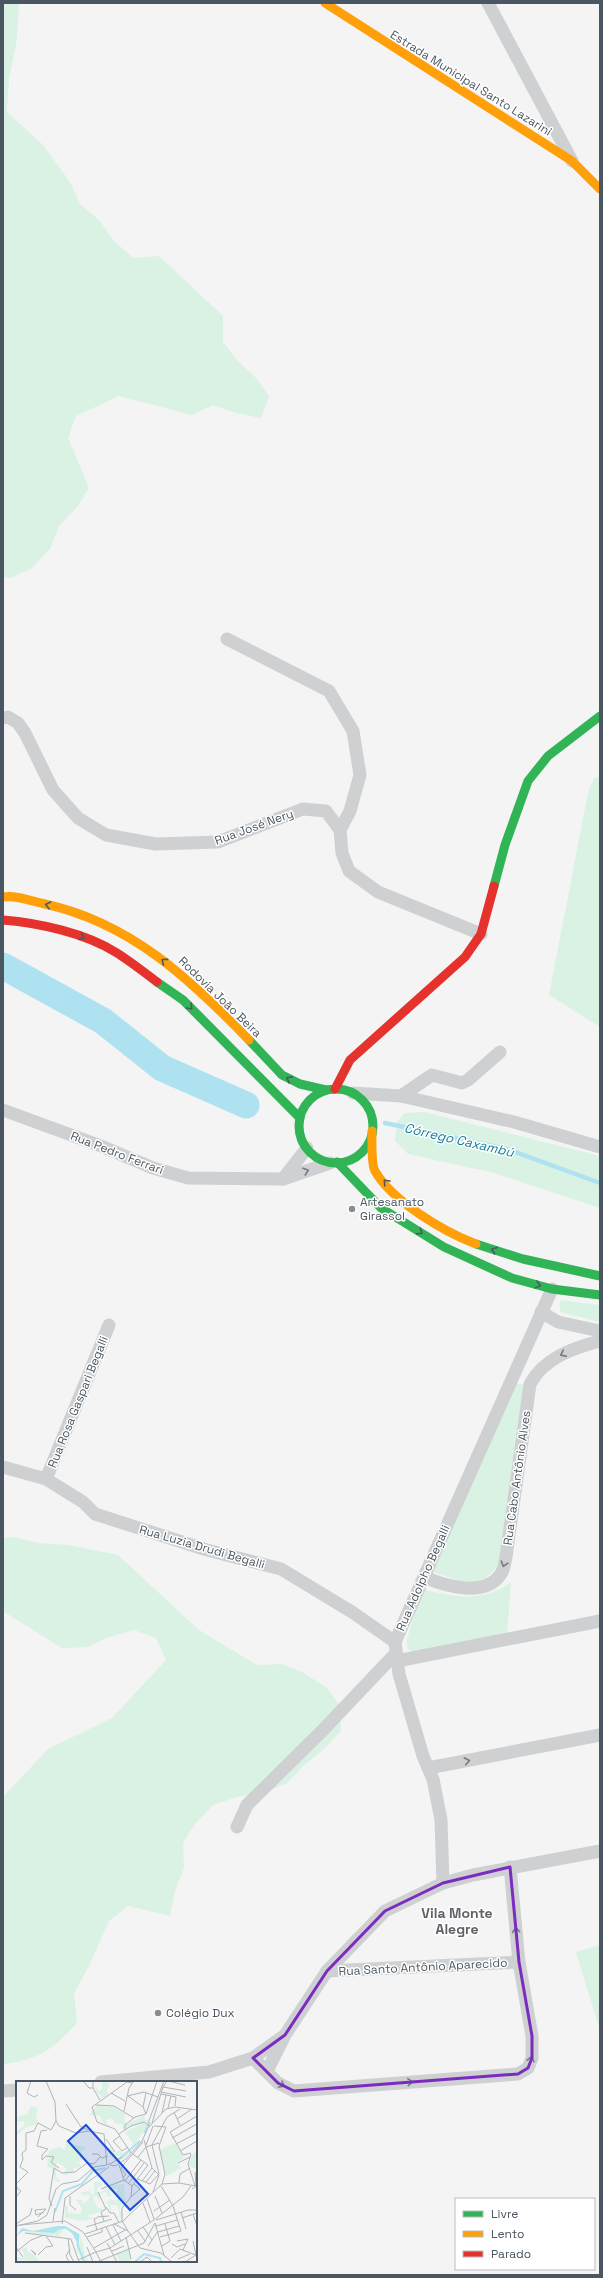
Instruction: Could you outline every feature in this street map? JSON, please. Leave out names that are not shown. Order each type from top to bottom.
[{"type":"main road","name":"Estrada Municipal Santo Lazarini","points":[[325,3],[572,161],[600,189]]},
{"type":"main road","points":[[600,716],[548,756],[528,781],[504,844],[481,934],[465,957],[350,1060],[330,1090],[309,1100],[300,1118],[302,1139],[307,1148],[315,1155],[333,1162],[381,1208],[444,1248],[512,1278],[552,1289],[600,1295]]},
{"type":"main road","name":"Rodovia João Beira","points":[[3,897],[11,896],[55,906],[95,920],[145,946],[182,974],[221,1011],[282,1075],[300,1084],[330,1090]]},
{"type":"main road","points":[[3,920],[27,922],[77,934],[116,952],[183,1000],[300,1118]]},
{"type":"main road","points":[[330,1090],[353,1093],[362,1100],[369,1109],[372,1120],[374,1170],[405,1203],[434,1223],[460,1238],[520,1260],[600,1276]]},
{"type":"main road","points":[[333,1162],[347,1161],[360,1153],[370,1141],[372,1131]]},
{"type":"street","points":[[488,3],[572,161]]},
{"type":"street","points":[[227,639],[329,691],[353,731],[360,775],[350,811],[340,830],[342,853],[349,871],[378,892],[481,934]]},
{"type":"street","name":"Rua José Nery","points":[[3,718],[8,717],[18,724],[25,733],[53,790],[78,818],[106,835],[156,844],[218,842],[303,809],[326,811],[340,830]]},
{"type":"street","points":[[401,1096],[432,1075],[462,1083],[468,1080],[500,1052]]},
{"type":"street","points":[[353,1093],[401,1096],[514,1122],[600,1147]]},
{"type":"street","name":"Rua Pedro Ferrari","points":[[3,1110],[101,1146],[153,1168],[188,1178],[283,1179],[333,1162]]},
{"type":"street","points":[[283,1179],[307,1148]]},
{"type":"street","name":"Rua Adolpho Begalli","points":[[237,1827],[247,1805],[322,1731],[396,1652],[424,1577],[552,1289]]},
{"type":"street","points":[[541,1312],[558,1322],[600,1331]]},
{"type":"street","name":"Rua Rosa Gaspari Begalli","points":[[46,1479],[110,1325]]},
{"type":"street","points":[[517,1366],[536,1372],[552,1360],[579,1347],[600,1341]]},
{"type":"street","name":"Rua Cabo Antônio Alves","points":[[424,1577],[445,1586],[467,1589],[495,1579],[502,1572],[506,1557],[530,1384],[536,1372]]},
{"type":"street","name":"Rua Luzia Drudi Begalli","points":[[3,1467],[46,1479],[83,1502],[95,1514],[207,1550],[281,1569],[352,1612],[396,1652]]},
{"type":"street","points":[[443,1882],[441,1820],[433,1779],[423,1756],[396,1652],[600,1621]]},
{"type":"street","points":[[428,1768],[600,1735]]},
{"type":"street","points":[[267,2071],[285,2035],[327,1971],[384,1911],[443,1882],[510,1867],[600,1851]]},
{"type":"street","points":[[253,2058],[278,2082],[294,2091],[518,2074],[528,2068],[532,2058],[532,2036],[519,1962],[510,1867]]},
{"type":"street","name":"Rua Santo Antônio Aparecido","points":[[327,1971],[519,1962]]},
{"type":"street","points":[[112,2081],[208,2072],[253,2058],[285,2035]]},
{"type":"street","points":[[3,2091],[16,2090]]},
{"type":"highlighted area","points":[[510,1867],[519,1962],[532,2036],[532,2058],[528,2068],[518,2074],[294,2091],[278,2083],[253,2058],[285,2035],[327,1971],[385,1911],[443,1883]]},
{"type":"green space","points":[[3,3],[19,3],[17,39],[9,79],[7,112],[44,146],[70,182],[80,204],[100,221],[113,240],[133,258],[159,256],[223,316],[223,342],[237,360],[256,378],[269,396],[261,418],[236,413],[213,405],[192,415],[119,396],[76,416],[68,438],[89,488],[77,507],[59,526],[50,549],[32,568],[11,578],[3,577]]},
{"type":"green space","points":[[600,777],[600,1027],[549,995],[588,793],[594,778]]},
{"type":"green space","points":[[424,1112],[600,1156],[600,1208],[494,1173],[408,1154],[395,1141],[397,1122],[405,1113]]},
{"type":"green space","points":[[560,1300],[600,1305],[600,1322],[560,1312]]},
{"type":"green space","points":[[514,1384],[525,1384],[504,1537],[498,1566],[486,1578],[469,1584],[433,1572]]},
{"type":"green space","points":[[14,1537],[39,1543],[68,1545],[118,1555],[199,1630],[257,1665],[282,1664],[304,1673],[327,1688],[340,1706],[341,1731],[323,1750],[305,1764],[287,1783],[265,1793],[237,1797],[213,1805],[195,1824],[183,1843],[184,1868],[175,1891],[170,1916],[128,1906],[109,1921],[88,1968],[74,1993],[77,2023],[60,2040],[44,2052],[27,2059],[3,2064],[3,1797],[48,1749],[112,1718],[166,1660],[156,1638],[134,1630],[109,1637],[88,1647],[62,1648],[3,1611],[3,1538]]},
{"type":"green space","points":[[511,1582],[507,1636],[420,1653],[411,1651],[407,1648],[407,1639],[422,1589],[457,1596],[479,1596],[501,1589]]},
{"type":"green space","points":[[600,1945],[600,2026],[599,2027],[576,1952]]},
{"type":"waterway","name":"Córrego Caxambú","points":[[3,966],[103,1021],[162,1068],[246,1105]]},
{"type":"waterway","name":"Córrego Caxambú","points":[[385,1123],[507,1149],[600,1183]]},
{"type":"traffic: fast","points":[[494,886],[505,845],[528,781],[548,756],[600,716]]},
{"type":"traffic: fast","points":[[157,982],[183,1000],[300,1118]]},
{"type":"traffic: fast","points":[[249,1040],[282,1075],[300,1084],[326,1090]]},
{"type":"traffic: fast","points":[[336,1089],[350,1092],[362,1100],[370,1112],[373,1126],[370,1140],[362,1152],[350,1160],[336,1163],[322,1160],[310,1152],[302,1140],[299,1126],[302,1112],[310,1100],[322,1092],[336,1089]]},
{"type":"traffic: fast","points":[[337,1162],[381,1208],[444,1247],[512,1278],[552,1289],[600,1295]]},
{"type":"traffic: fast","points":[[476,1244],[523,1259],[600,1276]]},
{"type":"traffic: slow","points":[[325,3],[572,161],[600,189]]},
{"type":"traffic: slow","points":[[3,897],[24,899],[76,913],[105,925],[132,939],[181,975],[227,1017],[249,1040]]},
{"type":"traffic: slow","points":[[372,1131],[372,1152],[375,1171],[393,1193],[434,1224],[476,1244]]},
{"type":"traffic: jam","points":[[335,1089],[350,1060],[465,957],[481,934],[494,886]]},
{"type":"traffic: jam","points":[[3,920],[47,926],[91,940],[117,953],[157,982]]},
{"type":"place","name":"Artesanato Girassol","points":[[352,1209]]},
{"type":"place","name":"Colégio Dux","points":[[158,2013]]},
{"type":"district","name":"Vila Monte Alegre","points":[[457,1922]]}]
